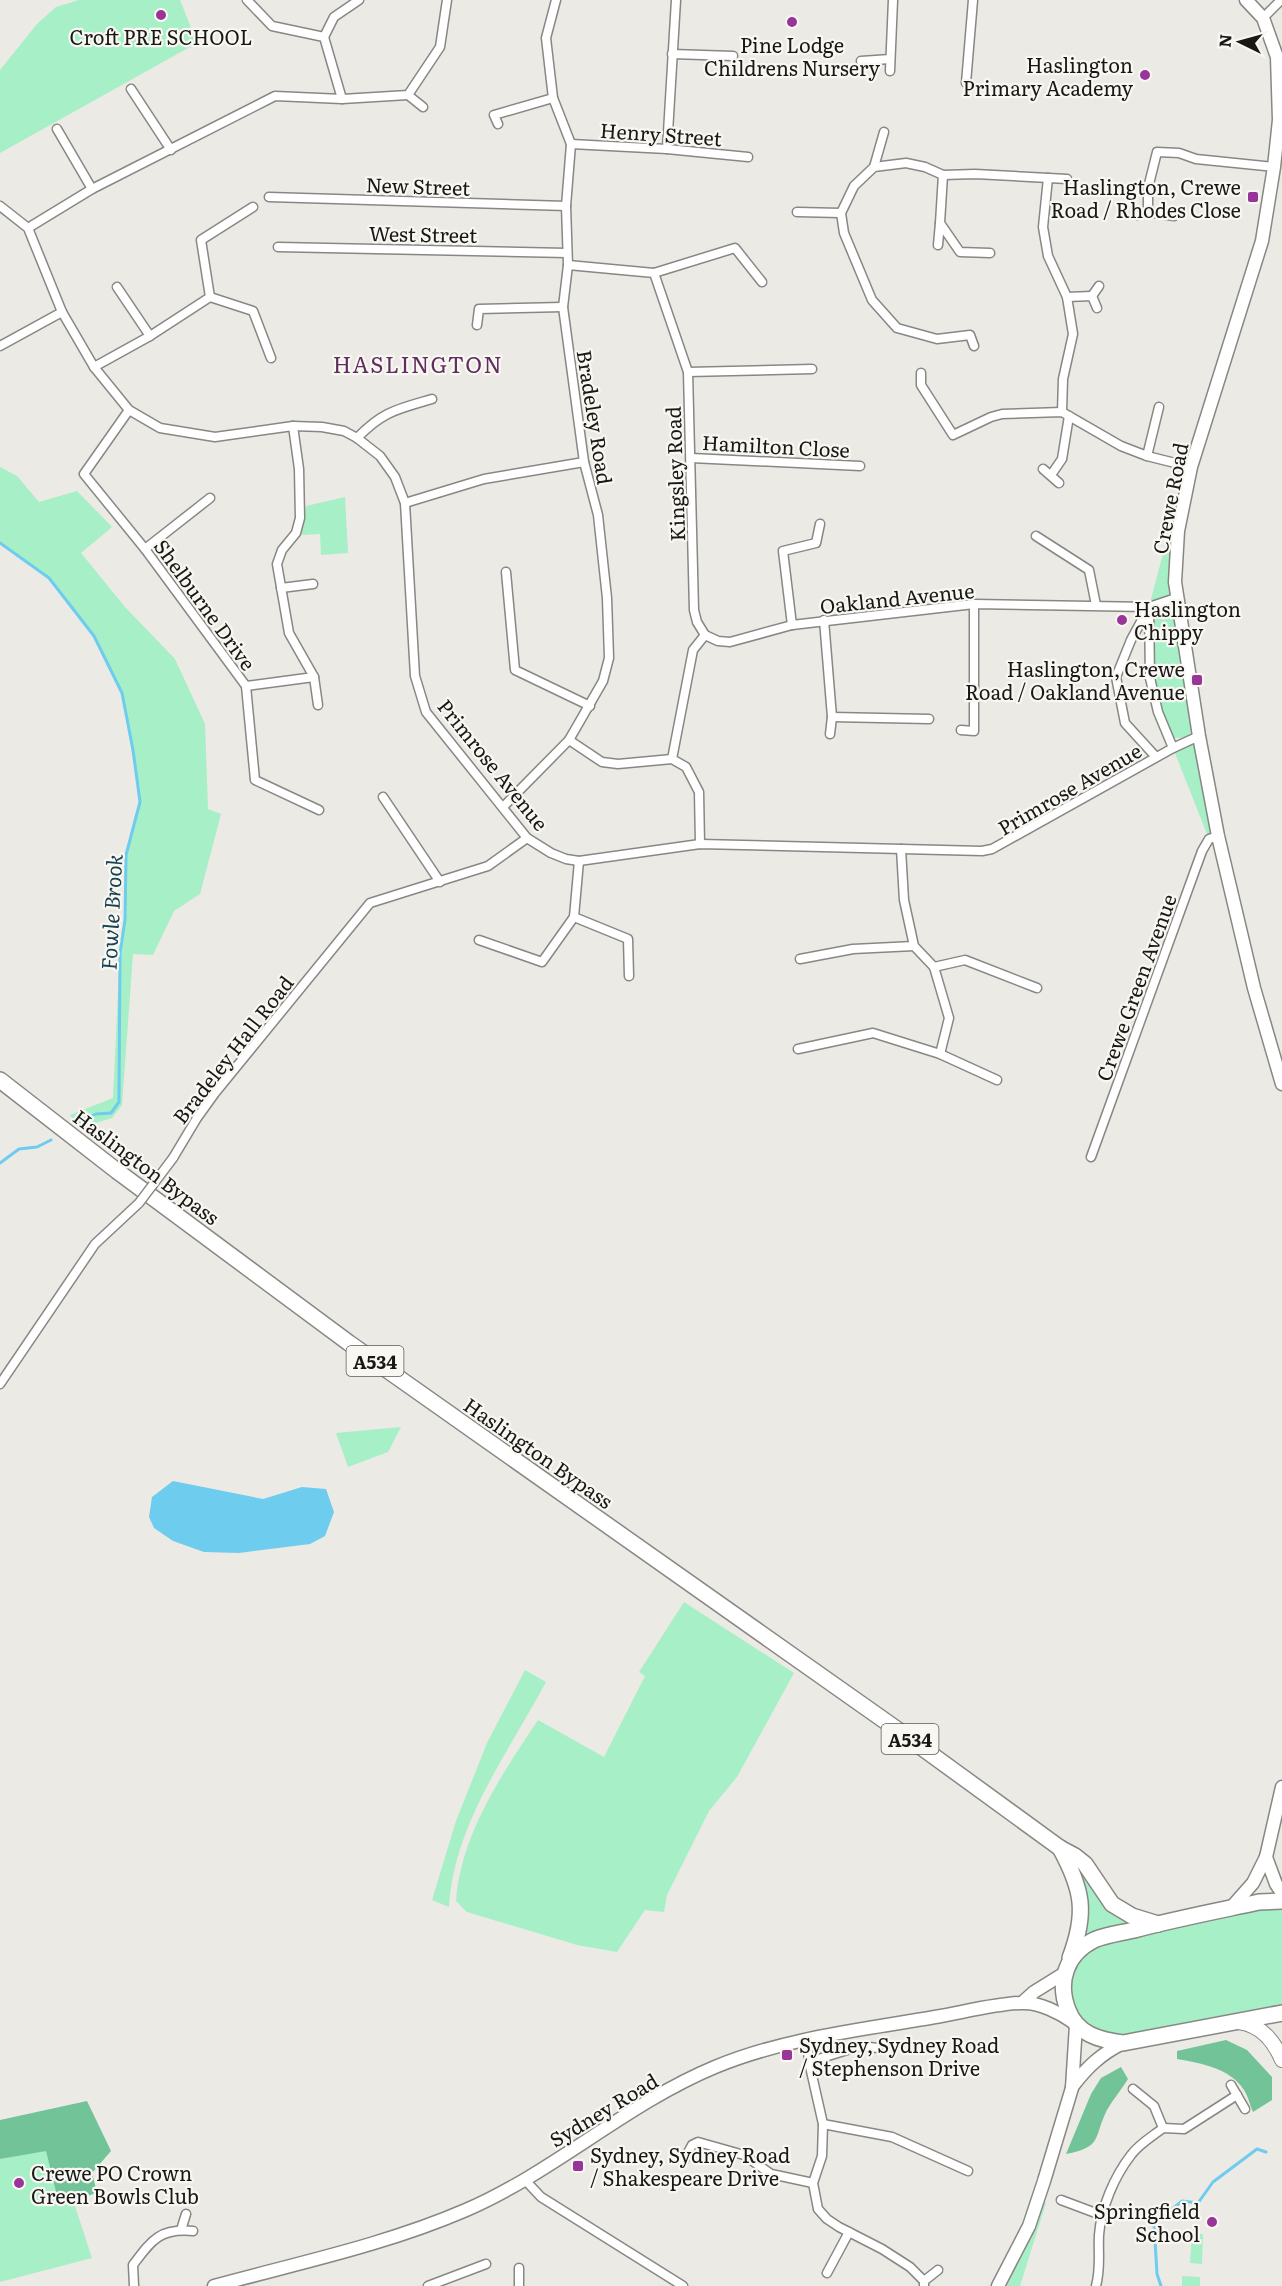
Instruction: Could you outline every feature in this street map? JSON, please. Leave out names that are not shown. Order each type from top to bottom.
[{"type":"highway","name":"Haslington Bypass","points":[[0,1080],[117,1171],[340,1336],[895,1728],[1060,1848],[1075,1856],[1085,1864],[1112,1904],[1132,1916],[1158,1924]]},
{"type":"highway","name":"Haslington Bypass","points":[[1060,1848],[1076,1879],[1082,1903],[1082,1919],[1077,1940],[1065,1971]]},
{"type":"highway","points":[[1282,1901],[1267,1900],[1095,1940],[1081,1951],[1065,1971],[1064,1993],[1075,2024],[1090,2036],[1104,2041],[1123,2043],[1282,2013]]},
{"type":"main road","points":[[1235,2021],[1251,2023],[1260,2028],[1282,2060]]},
{"type":"street","points":[[247,0],[272,26],[324,37]]},
{"type":"street","points":[[342,99],[324,37],[334,17],[359,0]]},
{"type":"street","points":[[408,95],[440,46],[447,0]]},
{"type":"street","name":"Bradeley Road","points":[[504,807],[569,740],[603,681],[609,658],[607,598],[598,515],[584,462],[562,307],[567,265],[566,206],[571,144],[553,98],[546,38],[556,0]]},
{"type":"street","points":[[667,149],[676,0]]},
{"type":"street","points":[[890,71],[893,0]]},
{"type":"street","points":[[966,83],[973,0]]},
{"type":"street","name":"Crewe Road","points":[[1246,0],[1263,18],[1279,59],[1279,120],[1274,167],[1262,241],[1191,467],[1175,555],[1176,598],[1218,836],[1254,988],[1282,1084]]},
{"type":"street","points":[[1263,18],[1281,0]]},
{"type":"street","points":[[672,54],[733,56]]},
{"type":"street","points":[[861,61],[890,59]]},
{"type":"street","points":[[131,89],[171,150]]},
{"type":"street","points":[[28,228],[92,189],[275,96],[342,99],[408,95],[423,107]]},
{"type":"street","points":[[498,124],[494,115],[553,98]]},
{"type":"street","points":[[57,129],[92,189]]},
{"type":"street","points":[[884,132],[874,167],[854,186],[845,201],[842,213],[843,233],[867,291],[872,300],[897,327],[937,339],[970,335]]},
{"type":"street","name":"Henry Street","points":[[571,144],[667,149],[748,157]]},
{"type":"street","points":[[1148,212],[1148,188],[1157,152],[1179,153],[1196,159],[1274,167]]},
{"type":"street","points":[[874,167],[906,163],[925,167],[944,175],[1067,179]]},
{"type":"street","points":[[938,245],[944,175]]},
{"type":"street","points":[[1048,178],[1043,227],[1047,256],[1067,297],[1073,334],[1063,379],[1066,414],[1062,459],[1052,475]]},
{"type":"street","name":"New Street","points":[[269,197],[566,206]]},
{"type":"street","name":"Primrose Avenue","points":[[0,206],[28,228],[62,312],[94,367],[129,410],[160,428],[215,437],[293,426],[322,427],[344,431],[380,456],[395,477],[405,503],[415,676],[426,712],[528,838],[551,853],[579,861],[700,844],[982,851],[992,849],[1156,757],[1199,736]]},
{"type":"street","points":[[210,297],[201,240],[253,207]]},
{"type":"street","points":[[797,212],[842,213]]},
{"type":"street","points":[[1137,215],[1148,212],[1174,216]]},
{"type":"street","points":[[940,223],[960,252],[990,253]]},
{"type":"street","name":"West Street","points":[[278,247],[567,253]]},
{"type":"street","points":[[567,265],[654,273],[735,248],[762,282]]},
{"type":"street","name":"Kingsley Road","points":[[654,273],[688,372],[694,610],[697,622],[705,635]]},
{"type":"street","points":[[1092,296],[1098,286]]},
{"type":"street","points":[[117,287],[150,336]]},
{"type":"street","points":[[1067,297],[1092,296]]},
{"type":"street","points":[[1092,296],[1097,308]]},
{"type":"street","points":[[94,367],[150,336],[210,297]]},
{"type":"street","points":[[210,297],[253,311],[271,357]]},
{"type":"street","points":[[477,325],[479,309],[562,307]]},
{"type":"street","points":[[0,346],[62,312]]},
{"type":"street","points":[[974,346],[970,335],[975,326]]},
{"type":"street","points":[[688,372],[812,369]]},
{"type":"street","points":[[921,373],[921,385],[954,435],[1002,414],[1066,414],[1121,446],[1148,456],[1191,467]]},
{"type":"street","points":[[357,438],[372,422],[389,411],[432,399]]},
{"type":"street","points":[[1148,456],[1159,407]]},
{"type":"street","name":"Shelburne Drive","points":[[129,410],[84,474],[145,549],[246,686],[255,780],[319,810]]},
{"type":"street","points":[[293,426],[299,469],[301,510],[296,533],[282,550],[277,564],[289,633],[314,677],[318,705]]},
{"type":"street","name":"Hamilton Close","points":[[691,458],[860,465]]},
{"type":"street","points":[[405,503],[483,479],[584,462]]},
{"type":"street","points":[[1043,469],[1059,483]]},
{"type":"street","points":[[145,549],[210,498]]},
{"type":"street","points":[[792,625],[783,551],[816,543],[820,524]]},
{"type":"street","points":[[1036,536],[1089,570],[1096,605]]},
{"type":"street","points":[[506,572],[515,670],[590,706]]},
{"type":"street","points":[[281,588],[313,584]]},
{"type":"street","name":"Oakland Avenue","points":[[705,635],[718,641],[730,642],[792,625],[824,620],[974,604],[1149,607],[1176,598]]},
{"type":"street","points":[[961,730],[975,730],[974,604]]},
{"type":"street","points":[[1149,607],[1150,678],[1158,712],[1173,748]]},
{"type":"street","points":[[1149,607],[1131,640],[1116,677],[1125,723],[1156,757]]},
{"type":"street","points":[[824,620],[832,717],[831,735]]},
{"type":"street","points":[[672,759],[693,650],[705,635]]},
{"type":"street","points":[[246,686],[314,677]]},
{"type":"street","points":[[832,717],[929,719]]},
{"type":"street","points":[[569,740],[602,762],[618,764],[672,759],[686,767],[699,792],[700,844]]},
{"type":"street","points":[[383,797],[440,882]]},
{"type":"street","name":"Crewe Green Avenue","points":[[1091,1156],[1202,851],[1209,839],[1218,836]]},
{"type":"street","name":"Bradeley Hall Road","points":[[0,1384],[95,1245],[139,1203],[173,1158],[196,1118],[215,1093],[370,903],[488,866],[528,838]]},
{"type":"street","points":[[901,849],[904,900],[914,946],[934,967],[949,1018],[940,1054]]},
{"type":"street","points":[[479,940],[542,962],[574,917],[579,861]]},
{"type":"street","points":[[574,917],[628,939],[629,976]]},
{"type":"street","points":[[800,959],[853,949],[914,946]]},
{"type":"street","points":[[934,967],[965,960],[1037,988]]},
{"type":"street","points":[[798,1049],[873,1033],[940,1054],[997,1080]]},
{"type":"street","points":[[1230,1908],[1253,1882],[1266,1857],[1282,1787]]},
{"type":"street","points":[[1266,1857],[1276,1884],[1282,1893]]},
{"type":"street","name":"Sydney Road","points":[[1023,2002],[1065,1971]]},
{"type":"street","name":"Sydney Road","points":[[214,2286],[357,2248],[467,2210],[525,2180],[637,2107],[714,2068],[755,2053],[807,2038],[1023,2002],[1061,2014],[1075,2024]]},
{"type":"street","points":[[1001,2285],[1039,2200],[1072,2088],[1075,2024]]},
{"type":"street","points":[[807,2038],[809,2062],[823,2124],[822,2156],[813,2183],[814,2198],[820,2214],[910,2267],[924,2283],[938,2270]]},
{"type":"street","points":[[1072,2088],[1087,2068],[1104,2052],[1123,2043]]},
{"type":"street","points":[[809,2062],[860,2046],[878,2048]]},
{"type":"street","points":[[1231,2085],[1245,2109]]},
{"type":"street","points":[[1133,2089],[1154,2106],[1163,2128]]},
{"type":"street","points":[[1096,2286],[1100,2270],[1101,2216],[1112,2187],[1132,2154],[1163,2128],[1185,2129],[1237,2095]]},
{"type":"street","points":[[823,2124],[892,2138],[968,2171]]},
{"type":"street","points":[[683,2162],[694,2143],[709,2144],[744,2156],[771,2174],[813,2183]]},
{"type":"street","points":[[525,2180],[541,2197],[683,2286]]},
{"type":"street","points":[[1060,2200],[1101,2216]]},
{"type":"street","points":[[181,2230],[186,2214]]},
{"type":"street","points":[[134,2286],[133,2265],[153,2238],[181,2230],[193,2231]]},
{"type":"street","points":[[827,2273],[849,2232]]},
{"type":"street","points":[[428,2286],[486,2264]]},
{"type":"street","points":[[519,2268],[519,2286]]},
{"type":"green space","points":[[79,0],[180,0],[197,43],[0,153],[0,70],[37,24],[56,7]]},
{"type":"green space","points":[[1186,466],[1175,555],[1218,836],[1209,839],[1173,748],[1197,737],[1172,738],[1158,712],[1150,678],[1149,607]]},
{"type":"green space","points":[[0,467],[17,476],[39,502],[77,491],[112,527],[81,553],[125,607],[175,659],[205,724],[208,809],[221,814],[200,894],[174,911],[153,955],[133,954],[122,1105],[112,1118],[80,1128],[70,1115],[113,1098],[120,953],[125,920],[126,855],[140,802],[122,693],[94,636],[49,578],[0,543]]},
{"type":"green space","points":[[345,497],[348,553],[321,555],[320,534],[301,535],[306,506]]},
{"type":"green space","points":[[401,1427],[388,1452],[348,1467],[336,1433]]},
{"type":"green space","points":[[684,1602],[794,1673],[737,1777],[709,1811],[667,1895],[664,1912],[645,1910],[617,1952],[577,1945],[467,1912],[456,1901],[459,1876],[466,1852],[485,1806],[538,1720],[604,1757],[645,1676],[639,1672]]},
{"type":"green space","points":[[525,1670],[546,1682],[485,1790],[472,1818],[453,1876],[449,1907],[432,1900],[456,1821],[487,1743]]},
{"type":"green space","points":[[1075,1856],[1106,1898],[1158,1924],[1282,1901],[1282,2013],[1104,2041],[1067,2007],[1077,1940]]},
{"type":"green space","points":[[1226,2040],[1247,2050],[1272,2077],[1272,2100],[1253,2112],[1244,2090],[1231,2076],[1195,2062],[1177,2059],[1177,2051]]},
{"type":"green space","points":[[1121,2067],[1128,2079],[1107,2110],[1095,2140],[1086,2148],[1066,2154],[1091,2094],[1101,2078]]},
{"type":"green space","points":[[87,2101],[111,2151],[92,2173],[97,2193],[59,2204],[46,2151],[0,2159],[0,2120]]},
{"type":"green space","points":[[46,2150],[59,2204],[73,2200],[92,2258],[0,2282],[0,2159]]},
{"type":"green space","points":[[1039,2200],[1046,2203],[1020,2286],[998,2286]]},
{"type":"green space","points":[[1192,2234],[1203,2234],[1202,2264],[1190,2263]]},
{"type":"green space","points":[[1182,2276],[1200,2277],[1200,2286],[1182,2286]]},
{"type":"water","points":[[173,1481],[263,1499],[302,1487],[326,1489],[334,1512],[325,1536],[310,1544],[239,1553],[204,1552],[173,1541],[154,1528],[149,1517],[152,1497]]},
{"type":"waterway","name":"Fowle Brook","points":[[0,543],[49,578],[94,636],[122,693],[140,802],[126,855],[125,920],[120,953],[119,1102],[111,1113],[96,1114],[76,1123]]},
{"type":"waterway","name":"Fowle Brook","points":[[0,1163],[19,1149],[37,1147],[51,1140]]},
{"type":"waterway","points":[[1161,2286],[1157,2274],[1154,2224],[1182,2201],[1198,2203],[1213,2182],[1257,2149],[1266,2152]]},
{"type":"place","name":"Croft PRE SCHOOL","points":[[161,15]]},
{"type":"place","name":"Pine Lodge Childrens Nursery","points":[[792,22]]},
{"type":"place","name":"Haslington Primary Academy","points":[[1145,75]]},
{"type":"place","name":"Haslington, Crewe Road / Rhodes Close","points":[[1253,197]]},
{"type":"place","name":"Haslington Chippy","points":[[1122,620]]},
{"type":"place","name":"Haslington, Crewe Road / Oakland Avenue","points":[[1197,680]]},
{"type":"place","name":"Sydney, Sydney Road / Stephenson Drive","points":[[787,2055]]},
{"type":"place","name":"Sydney, Sydney Road / Shakespeare Drive","points":[[578,2166]]},
{"type":"place","name":"Crewe PO Crown Green Bowls Club","points":[[19,2183]]},
{"type":"place","name":"Springfield School","points":[[1212,2222]]},
{"type":"district","name":"HASLINGTON","points":[[418,363]]}]
